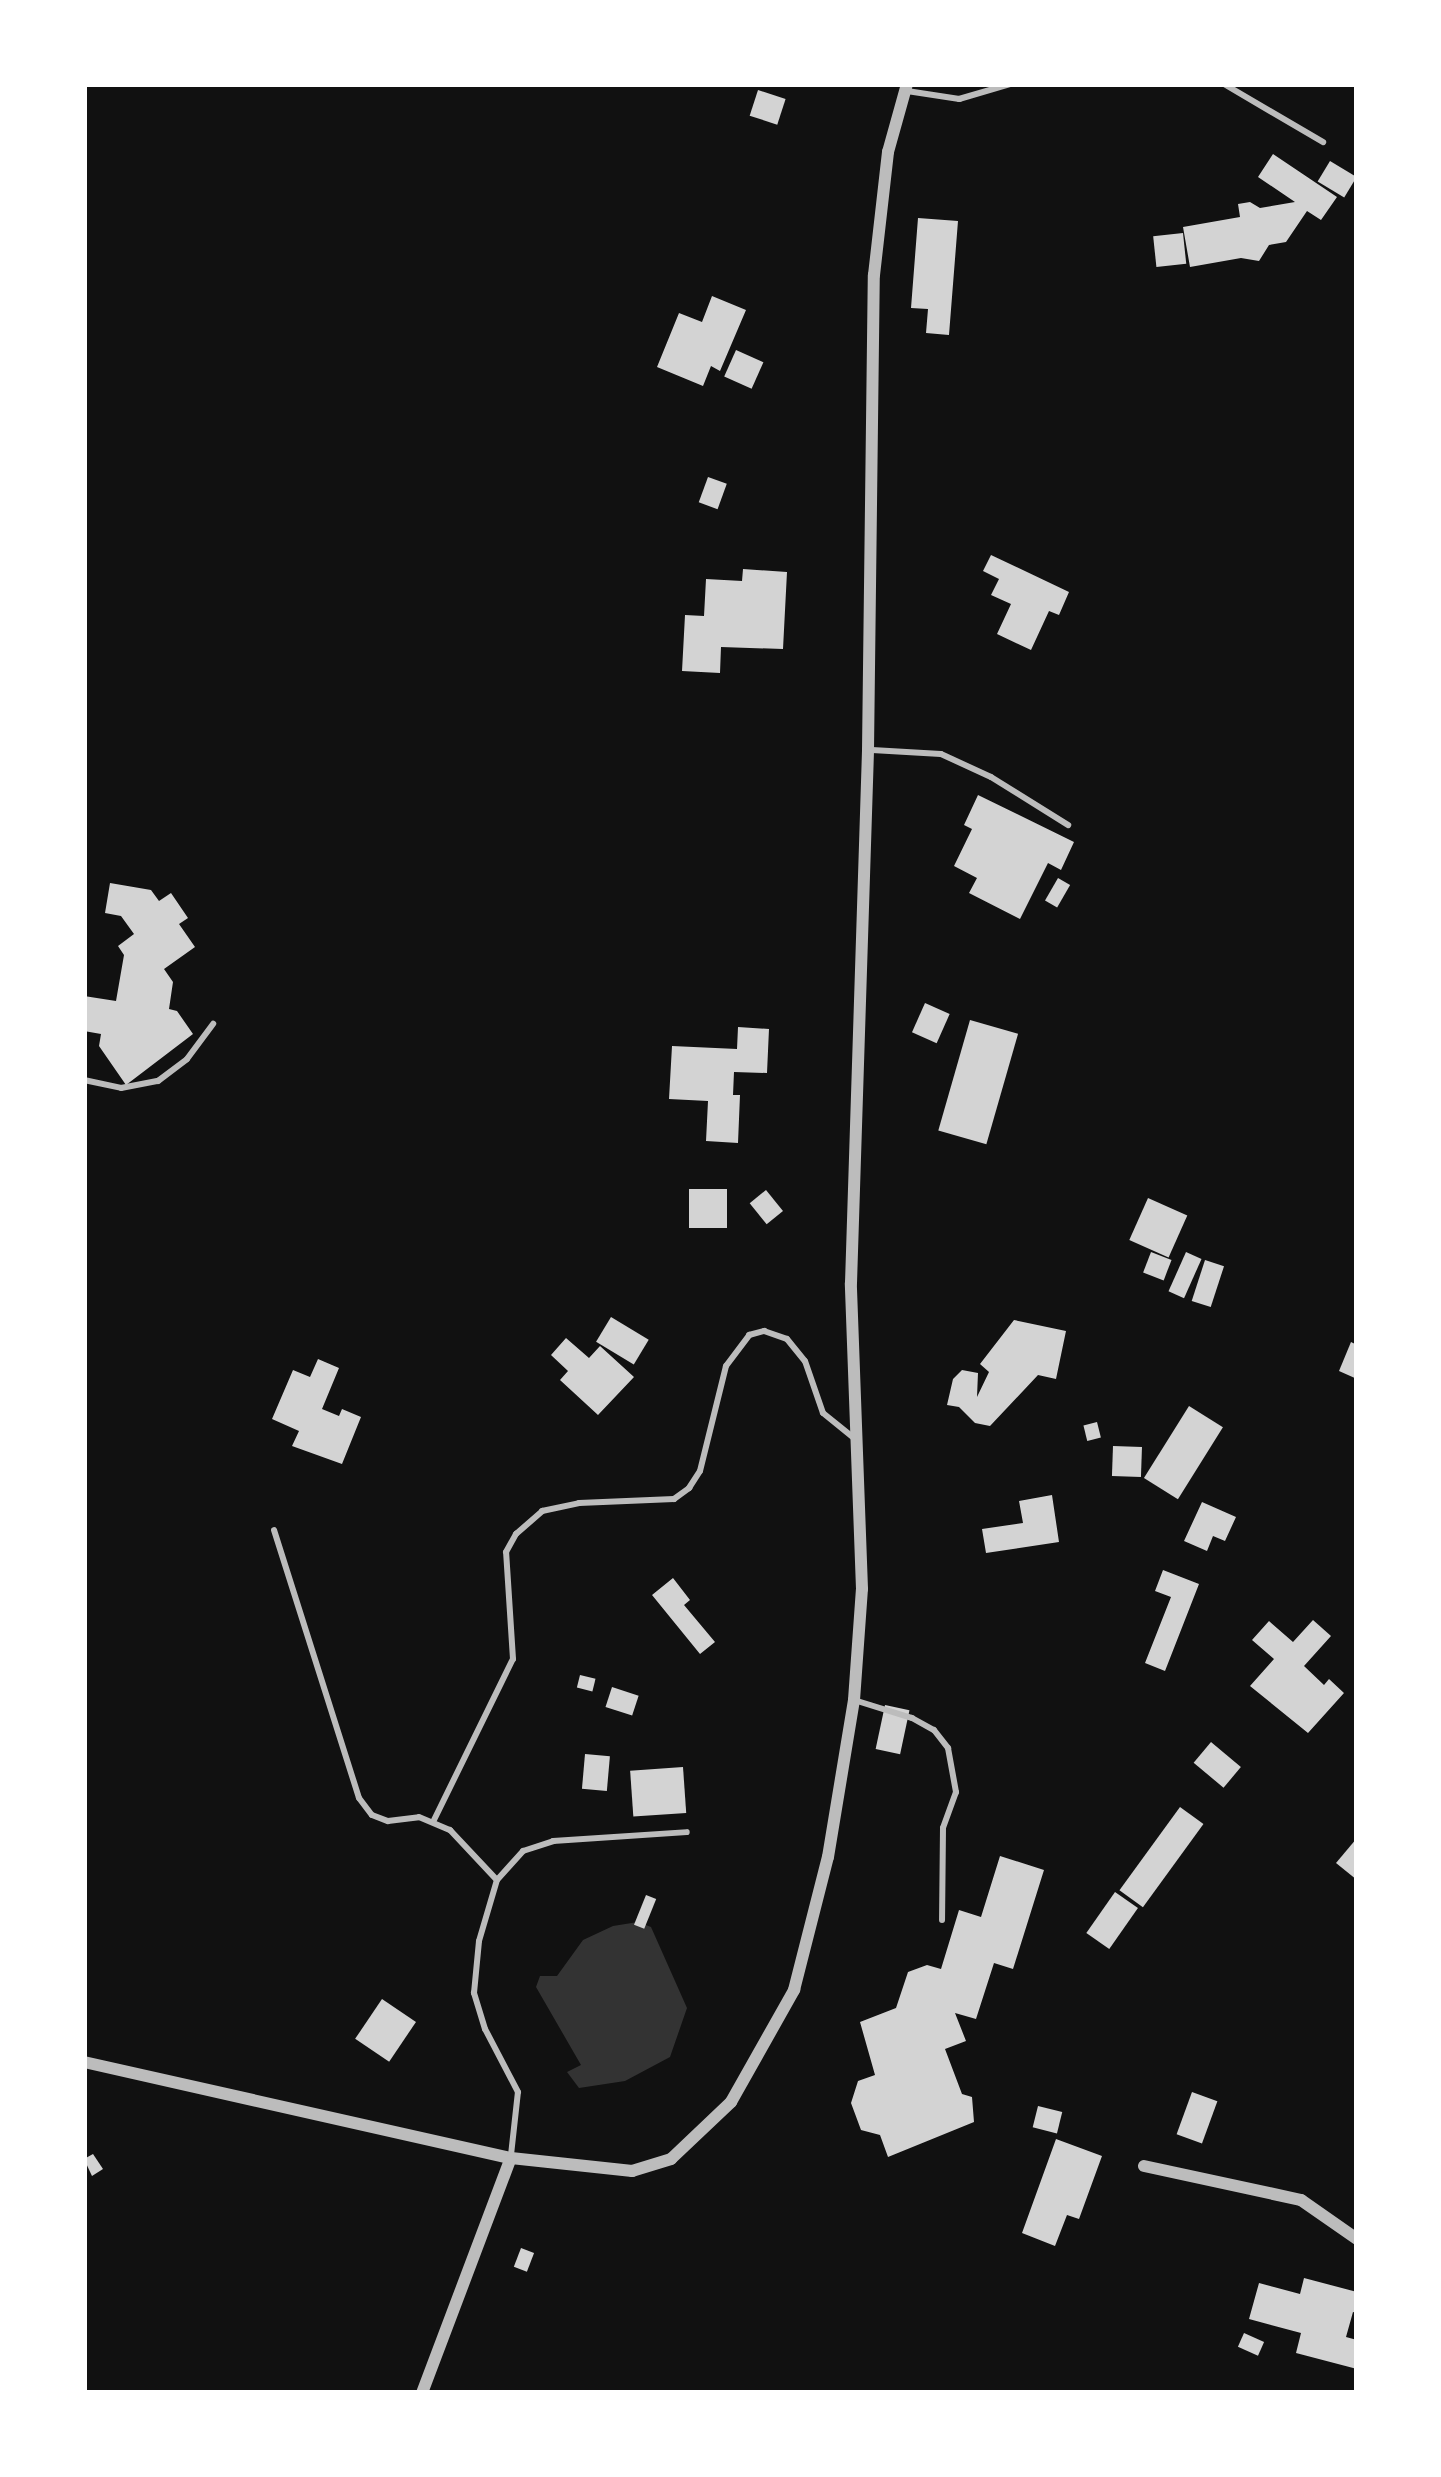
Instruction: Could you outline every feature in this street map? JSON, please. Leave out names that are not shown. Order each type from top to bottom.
[{"type":"street","points":[[84,2062],[511,2158],[632,2171],[671,2159],[731,2102],[794,1990],[829,1857],[854,1700],[862,1589],[851,1283],[868,750],[874,275],[888,152],[905,87]]},
{"type":"street","points":[[422,2393],[511,2158]]},
{"type":"street","points":[[1144,2166],[1301,2200],[1357,2239]]},
{"type":"lane","points":[[905,87],[959,99],[1010,84]]},
{"type":"lane","points":[[1224,84],[1323,142]]},
{"type":"lane","points":[[868,750],[940,754],[992,777],[1069,825]]},
{"type":"lane","points":[[84,1080],[121,1088],[158,1081],[187,1059],[213,1024]]},
{"type":"lane","points":[[434,1820],[513,1659],[506,1552],[516,1534],[542,1511],[579,1503],[674,1498],[689,1488],[700,1471],[725,1366],[748,1335],[764,1331],[787,1339],[805,1361],[823,1413],[856,1439]]},
{"type":"lane","points":[[274,1530],[359,1798],[372,1815],[388,1821],[434,1820],[496,1880]]},
{"type":"lane","points":[[854,1700],[912,1718],[934,1730],[948,1748],[956,1792],[943,1828],[942,1920]]},
{"type":"lane","points":[[511,2158],[518,2092],[485,2030],[474,1993],[479,1941],[496,1880],[523,1850],[554,1840],[687,1832]]},
{"type":"shaded area","points":[[638,1922],[651,1927],[687,2008],[670,2057],[625,2081],[579,2088],[567,2072],[581,2065],[536,1987],[540,1976],[557,1976],[583,1940],[613,1926]]},
{"type":"building","points":[[758,90],[786,99],[777,125],[750,116]]},
{"type":"building","points":[[1273,154],[1337,197],[1321,220],[1307,211],[1286,242],[1269,245],[1259,261],[1241,258],[1190,267],[1183,227],[1240,217],[1238,204],[1250,202],[1260,208],[1295,202],[1258,177]]},
{"type":"building","points":[[1330,161],[1357,177],[1344,198],[1318,182]]},
{"type":"building","points":[[918,218],[958,221],[949,335],[926,333],[928,309],[911,308]]},
{"type":"building","points":[[1183,233],[1186,264],[1156,267],[1153,236]]},
{"type":"building","points":[[712,296],[746,310],[720,371],[711,366],[703,386],[657,367],[679,313],[702,322]]},
{"type":"building","points":[[736,350],[763,362],[752,389],[724,376]]},
{"type":"building","points":[[708,477],[727,484],[718,509],[699,502]]},
{"type":"building","points":[[991,555],[1069,592],[1059,615],[1049,611],[1031,650],[997,634],[1011,604],[991,595],[999,579],[983,571]]},
{"type":"building","points":[[743,569],[787,572],[783,649],[721,647],[720,673],[682,671],[685,615],[704,616],[706,579],[742,581]]},
{"type":"building","points":[[978,795],[1074,842],[1061,870],[1048,863],[1020,919],[969,893],[977,878],[954,866],[972,829],[964,825]]},
{"type":"building","points":[[1058,878],[1070,885],[1057,908],[1045,901]]},
{"type":"building","points":[[110,883],[151,890],[159,901],[171,893],[188,918],[179,924],[195,947],[164,969],[173,982],[169,1009],[177,1011],[193,1034],[126,1085],[99,1046],[101,1034],[84,1031],[84,996],[116,1001],[124,955],[118,946],[134,934],[121,916],[105,913]]},
{"type":"building","points":[[925,1003],[950,1014],[937,1043],[912,1032]]},
{"type":"building","points":[[970,1020],[1018,1034],[986,1144],[938,1131]]},
{"type":"building","points":[[738,1027],[769,1029],[767,1073],[734,1072],[733,1095],[740,1095],[738,1143],[706,1141],[708,1101],[669,1099],[672,1046],[737,1049]]},
{"type":"building","points":[[689,1189],[727,1189],[727,1228],[689,1228]]},
{"type":"building","points":[[766,1190],[783,1211],[767,1224],[750,1203]]},
{"type":"building","points":[[1148,1198],[1187,1215],[1169,1258],[1129,1240]]},
{"type":"building","points":[[1151,1252],[1172,1260],[1164,1280],[1143,1273]]},
{"type":"building","points":[[1186,1252],[1202,1259],[1184,1298],[1169,1291]]},
{"type":"building","points":[[1205,1260],[1224,1266],[1211,1307],[1192,1301]]},
{"type":"building","points":[[611,1317],[649,1340],[634,1365],[596,1342]]},
{"type":"building","points":[[1014,1320],[1066,1331],[1056,1379],[1038,1375],[990,1426],[975,1423],[959,1407],[947,1405],[953,1379],[962,1370],[978,1373],[977,1397],[989,1372],[980,1364]]},
{"type":"building","points":[[566,1338],[589,1358],[600,1346],[634,1377],[598,1415],[560,1380],[568,1371],[551,1355]]},
{"type":"building","points":[[1351,1342],[1357,1345],[1357,1379],[1339,1371]]},
{"type":"building","points":[[318,1359],[339,1368],[322,1409],[339,1416],[342,1409],[361,1417],[342,1464],[292,1446],[299,1431],[272,1419],[293,1370],[310,1377]]},
{"type":"building","points":[[1189,1406],[1223,1427],[1178,1499],[1144,1478]]},
{"type":"building","points":[[1097,1422],[1101,1438],[1087,1441],[1083,1425]]},
{"type":"building","points":[[1113,1446],[1142,1447],[1141,1477],[1112,1476]]},
{"type":"building","points":[[1052,1495],[1059,1542],[986,1553],[982,1529],[1023,1523],[1019,1501]]},
{"type":"building","points":[[1202,1502],[1236,1517],[1225,1541],[1213,1536],[1207,1551],[1184,1541]]},
{"type":"building","points":[[1163,1570],[1199,1584],[1165,1671],[1145,1663],[1171,1597],[1155,1591]]},
{"type":"building","points":[[673,1578],[690,1600],[684,1605],[715,1642],[700,1654],[652,1595]]},
{"type":"building","points":[[1313,1620],[1331,1636],[1304,1666],[1324,1685],[1329,1679],[1344,1693],[1308,1733],[1250,1686],[1274,1659],[1252,1640],[1269,1621],[1293,1642]]},
{"type":"building","points":[[580,1675],[596,1679],[592,1691],[577,1688]]},
{"type":"building","points":[[612,1687],[639,1696],[632,1716],[606,1707]]},
{"type":"building","points":[[885,1705],[909,1710],[900,1754],[876,1749]]},
{"type":"building","points":[[1211,1742],[1241,1767],[1224,1788],[1194,1763]]},
{"type":"building","points":[[585,1754],[610,1756],[607,1791],[582,1789]]},
{"type":"building","points":[[683,1767],[686,1813],[633,1817],[630,1771]]},
{"type":"building","points":[[1180,1807],[1203,1824],[1143,1907],[1119,1890]]},
{"type":"building","points":[[1357,1838],[1357,1880],[1336,1863]]},
{"type":"building","points":[[1000,1856],[1044,1870],[1013,1969],[994,1963],[976,2019],[955,2013],[966,2041],[945,2049],[962,2094],[972,2097],[974,2122],[888,2157],[880,2135],[861,2130],[851,2103],[858,2081],[875,2075],[860,2022],[896,2008],[908,1972],[927,1965],[941,1969],[959,1910],[981,1917]]},
{"type":"building","points":[[1115,1892],[1138,1908],[1109,1949],[1086,1933]]},
{"type":"building","points":[[646,1895],[656,1899],[644,1929],[634,1925]]},
{"type":"building","points":[[382,1999],[416,2022],[389,2062],[355,2039]]},
{"type":"building","points":[[1192,2092],[1217,2101],[1202,2144],[1177,2134]]},
{"type":"building","points":[[1038,2106],[1062,2112],[1057,2133],[1033,2127]]},
{"type":"building","points":[[1056,2139],[1102,2156],[1079,2219],[1067,2215],[1055,2246],[1022,2233]]},
{"type":"building","points":[[93,2154],[103,2169],[92,2176],[84,2159]]},
{"type":"building","points":[[521,2248],[534,2253],[527,2272],[514,2267]]},
{"type":"building","points":[[1304,2278],[1357,2292],[1357,2313],[1353,2312],[1346,2337],[1357,2340],[1357,2369],[1296,2353],[1301,2333],[1249,2319],[1259,2283],[1300,2294]]},
{"type":"building","points":[[1244,2333],[1264,2342],[1258,2356],[1238,2347]]}]
